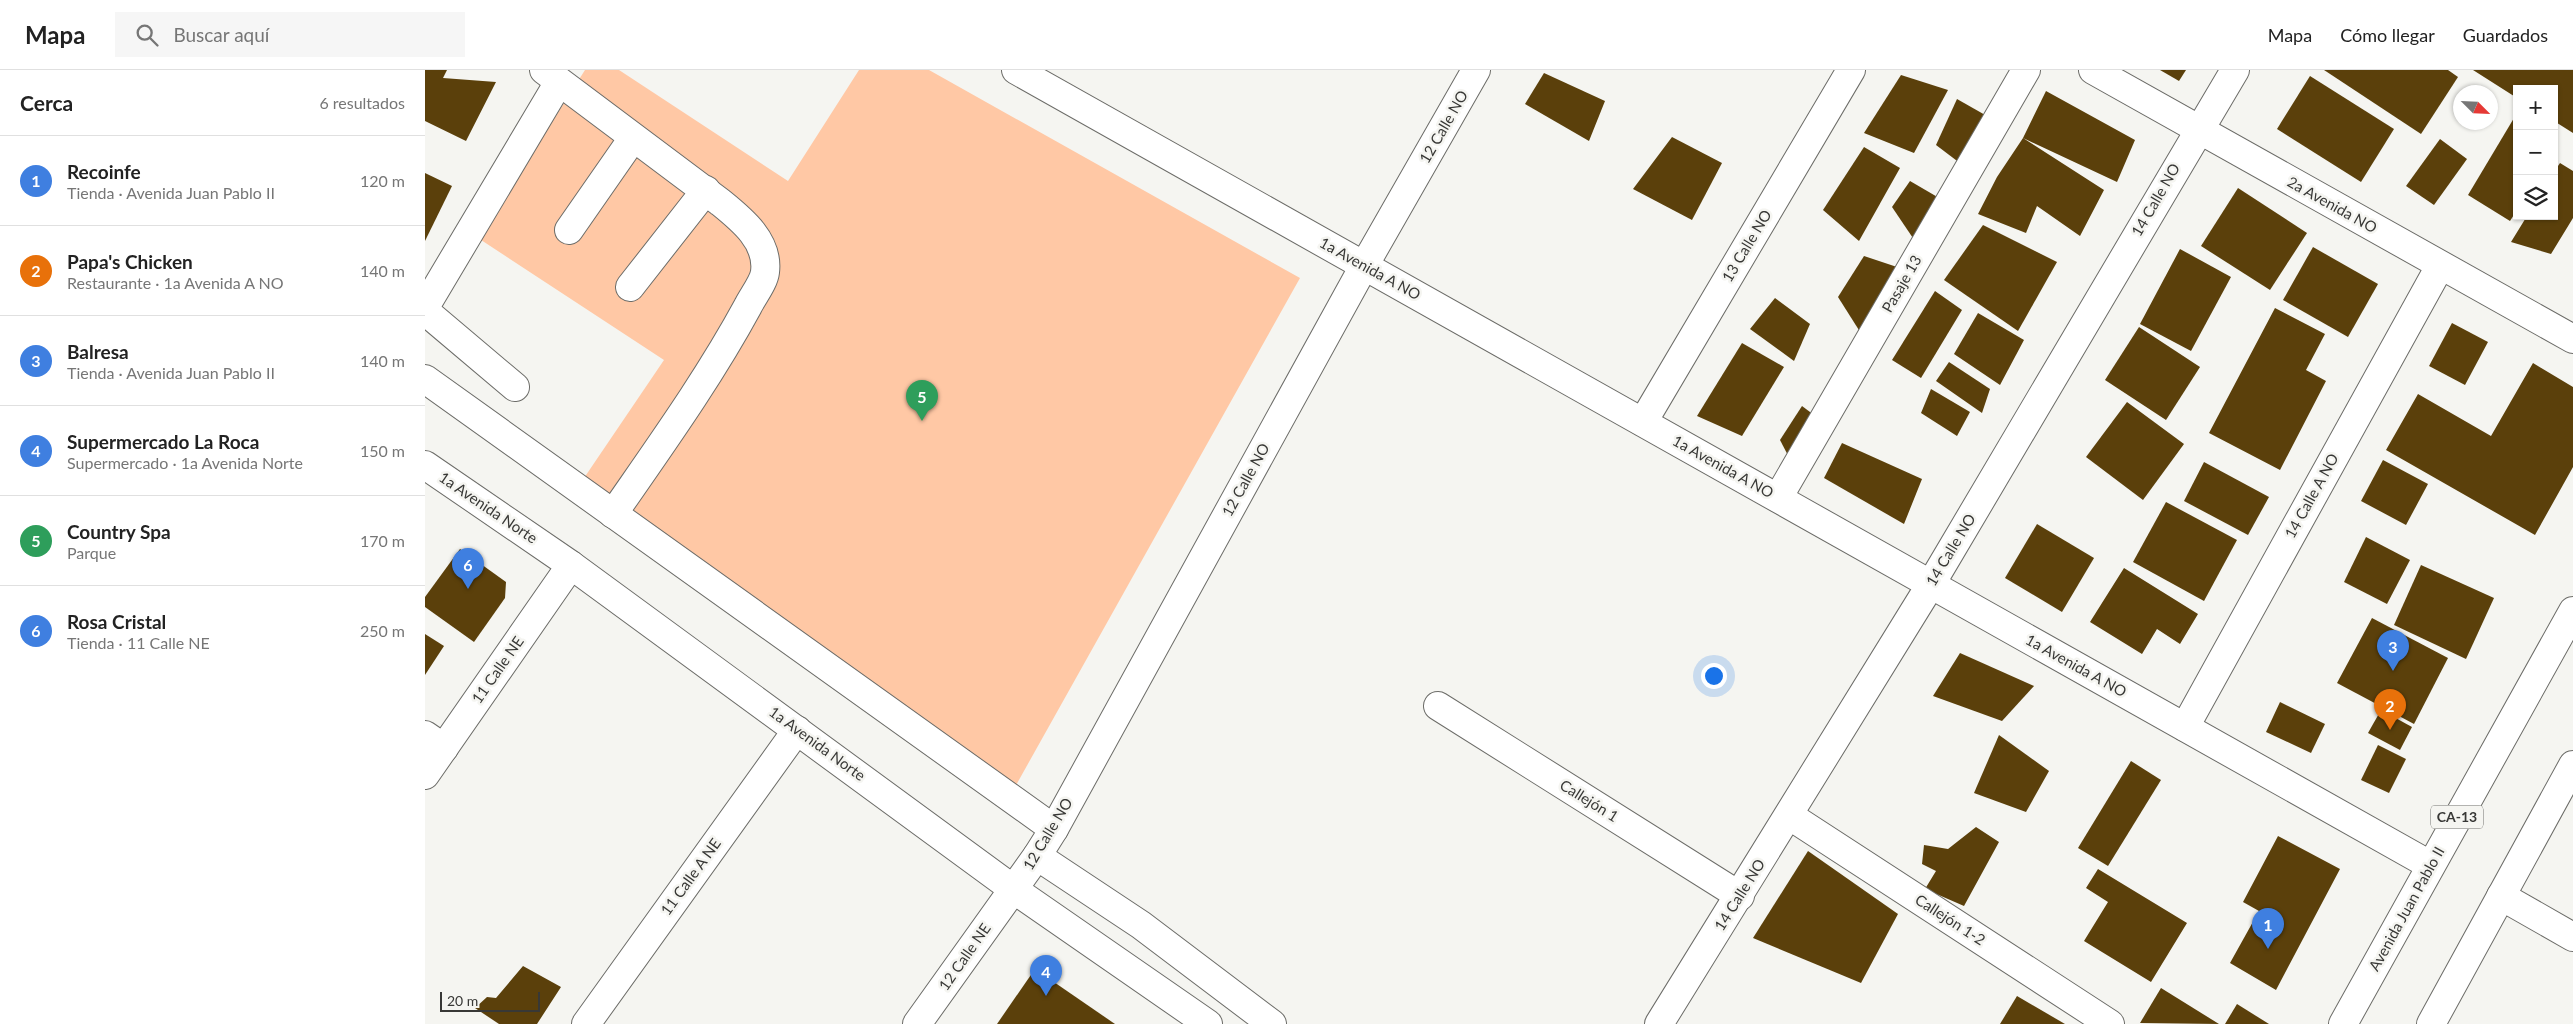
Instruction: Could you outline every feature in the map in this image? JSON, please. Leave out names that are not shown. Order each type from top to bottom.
[{"type":"main road","name":"1a Avenida A NO","points":[[1016,70],[2431,865]]},
{"type":"main road","name":"12 Calle NO","points":[[1013,889],[1037,856],[1053,829],[1365,266],[1476,70]]},
{"type":"main road","name":"13 Calle NO","points":[[1643,422],[1851,70]]},
{"type":"main road","name":"Pasaje 13","points":[[1778,498],[2025,70]]},
{"type":"main road","name":"2a Avenida NO","points":[[2093,70],[2573,339]]},
{"type":"main road","name":"14 Calle NO","points":[[1659,1024],[1790,816],[1931,584],[2235,70]]},
{"type":"main road","points":[[425,307],[551,76],[706,190],[747,224],[763,251],[765,273],[737,327],[707,376],[613,514]]},
{"type":"main road","points":[[569,230],[633,138]]},
{"type":"main road","points":[[630,287],[706,190]]},
{"type":"main road","name":"14 Calle A NO","points":[[2185,727],[2440,266]]},
{"type":"main road","points":[[425,311],[515,386]]},
{"type":"main road","points":[[425,379],[1053,829]]},
{"type":"main road","name":"1a Avenida Norte","points":[[425,465],[571,565],[1013,889],[1208,1024]]},
{"type":"main road","name":"11 Calle NE","points":[[425,775],[434,741],[571,565]]},
{"type":"main road","name":"Avenida Juan Pablo II","points":[[2343,1024],[2573,611]]},
{"type":"main road","name":"Callejón 1","points":[[1438,706],[1740,896]]},
{"type":"main road","name":"11 Calle A NE","points":[[586,1024],[797,730]]},
{"type":"main road","points":[[2431,1024],[2573,765]]},
{"type":"main road","name":"Callejón 1-2","points":[[1790,816],[2110,1024]]},
{"type":"main road","points":[[1037,856],[1141,925],[1272,1024]]},
{"type":"main road","name":"12 Calle NE","points":[[917,1024],[1013,889]]},
{"type":"main road","points":[[2501,896],[2573,937]]},
{"type":"shaded area","points":[[585,70],[619,70],[788,181],[859,70],[929,70],[1300,278],[1015,787],[582,481],[664,360],[478,238]]},
{"type":"building","points":[[425,70],[447,70],[443,78],[496,82],[466,141],[425,121]]},
{"type":"building","points":[[2160,70],[2186,70],[2179,81]]},
{"type":"building","points":[[2324,70],[2448,70],[2458,77],[2421,134]]},
{"type":"building","points":[[2473,70],[2573,70],[2573,133],[2558,124],[2558,85],[2513,85],[2513,95]]},
{"type":"building","points":[[1544,73],[1605,101],[1589,141],[1525,104]]},
{"type":"building","points":[[1901,75],[1948,90],[1914,153],[1864,133]]},
{"type":"building","points":[[2310,76],[2394,129],[2361,182],[2277,129]]},
{"type":"building","points":[[2046,91],[2135,140],[2117,182],[2023,138]]},
{"type":"building","points":[[1957,99],[2001,124],[1973,173],[1936,145]]},
{"type":"building","points":[[2513,120],[2513,216],[2510,221],[2468,195]]},
{"type":"building","points":[[1672,137],[1722,163],[1692,220],[1633,189]]},
{"type":"building","points":[[2023,138],[2104,190],[2080,236],[2037,206],[2026,233],[1978,214],[1997,177]]},
{"type":"building","points":[[2440,139],[2467,159],[2434,205],[2406,186]]},
{"type":"building","points":[[1864,147],[1900,168],[1859,241],[1823,210]]},
{"type":"building","points":[[2560,163],[2573,171],[2573,218],[2551,254],[2511,242],[2525,220],[2558,220],[2558,166]]},
{"type":"building","points":[[425,173],[452,186],[425,241]]},
{"type":"building","points":[[1910,181],[1946,202],[1921,250],[1892,207]]},
{"type":"building","points":[[2238,188],[2307,233],[2270,290],[2201,246]]},
{"type":"building","points":[[1983,225],[2057,262],[2018,331],[1944,280]]},
{"type":"building","points":[[2313,247],[2378,284],[2348,337],[2283,300]]},
{"type":"building","points":[[2180,249],[2231,277],[2191,351],[2140,324]]},
{"type":"building","points":[[1864,256],[1903,269],[1869,346],[1838,297]]},
{"type":"building","points":[[1935,291],[1962,310],[1921,378],[1892,360]]},
{"type":"building","points":[[1775,298],[1810,324],[1794,361],[1750,329]]},
{"type":"building","points":[[2275,308],[2325,334],[2306,370],[2326,381],[2280,470],[2209,433]]},
{"type":"building","points":[[1978,313],[2024,340],[2000,385],[1954,354]]},
{"type":"building","points":[[2452,323],[2488,342],[2465,385],[2429,366]]},
{"type":"building","points":[[2139,327],[2200,367],[2166,420],[2105,380]]},
{"type":"building","points":[[1742,343],[1784,367],[1742,436],[1697,416]]},
{"type":"building","points":[[1949,362],[1990,389],[1982,413],[1936,381]]},
{"type":"building","points":[[2533,363],[2573,387],[2573,467],[2535,535],[2386,450],[2418,394],[2491,436]]},
{"type":"building","points":[[1931,389],[1970,412],[1957,436],[1921,413]]},
{"type":"building","points":[[2127,402],[2184,444],[2143,500],[2086,457]]},
{"type":"building","points":[[1802,406],[1826,424],[1794,467],[1780,440]]},
{"type":"building","points":[[1842,443],[1922,479],[1904,524],[1824,478]]},
{"type":"building","points":[[2383,460],[2428,484],[2406,525],[2361,501]]},
{"type":"building","points":[[2204,462],[2269,497],[2248,535],[2184,501]]},
{"type":"building","points":[[2166,502],[2237,540],[2204,601],[2133,562]]},
{"type":"building","points":[[2037,524],[2094,558],[2062,612],[2005,578]]},
{"type":"building","points":[[2366,537],[2410,560],[2387,604],[2344,582]]},
{"type":"building","points":[[460,549],[506,582],[505,598],[474,642],[425,607],[425,597]]},
{"type":"building","points":[[2421,565],[2494,598],[2466,659],[2394,625]]},
{"type":"building","points":[[2124,568],[2198,614],[2180,644],[2157,629],[2142,654],[2090,622]]},
{"type":"building","points":[[2372,618],[2448,658],[2414,724],[2337,683]]},
{"type":"building","points":[[425,634],[444,646],[425,675]]},
{"type":"building","points":[[1960,653],[2034,686],[2002,721],[1933,696]]},
{"type":"building","points":[[2280,702],[2325,724],[2311,753],[2266,732]]},
{"type":"building","points":[[2381,710],[2412,727],[2400,750],[2368,733]]},
{"type":"building","points":[[1999,735],[2049,771],[2026,812],[1974,793]]},
{"type":"building","points":[[2378,745],[2406,759],[2389,793],[2361,780]]},
{"type":"building","points":[[2131,761],[2161,780],[2108,866],[2078,848]]},
{"type":"building","points":[[1976,827],[1999,842],[1964,906],[1925,889],[1936,871],[1922,864],[1924,845],[1948,849]]},
{"type":"building","points":[[2278,836],[2340,869],[2276,990],[2230,963],[2259,911],[2243,902]]},
{"type":"building","points":[[1808,851],[1898,914],[1861,983],[1753,938]]},
{"type":"building","points":[[2098,869],[2187,923],[2151,982],[2084,941],[2108,902],[2086,888]]},
{"type":"building","points":[[523,966],[561,987],[537,1024],[499,1024],[475,1008],[487,997],[496,998]]},
{"type":"building","points":[[1035,969],[1115,1024],[997,1024]]},
{"type":"building","points":[[2161,988],[2219,1024],[2140,1023]]},
{"type":"building","points":[[2017,996],[2065,1024],[2000,1024]]},
{"type":"building","points":[[2237,1004],[2269,1024],[2225,1024]]},
{"type":"place","name":"Country Spa","points":[[922,421]]},
{"type":"place","name":"Rosa Cristal","points":[[468,589]]},
{"type":"place","name":"Balresa","points":[[2393,671]]},
{"type":"place","name":"Papa's Chicken","points":[[2390,730]]},
{"type":"place","name":"Recoinfe","points":[[2268,949]]},
{"type":"place","name":"Supermercado La Roca","points":[[1046,996]]}]
